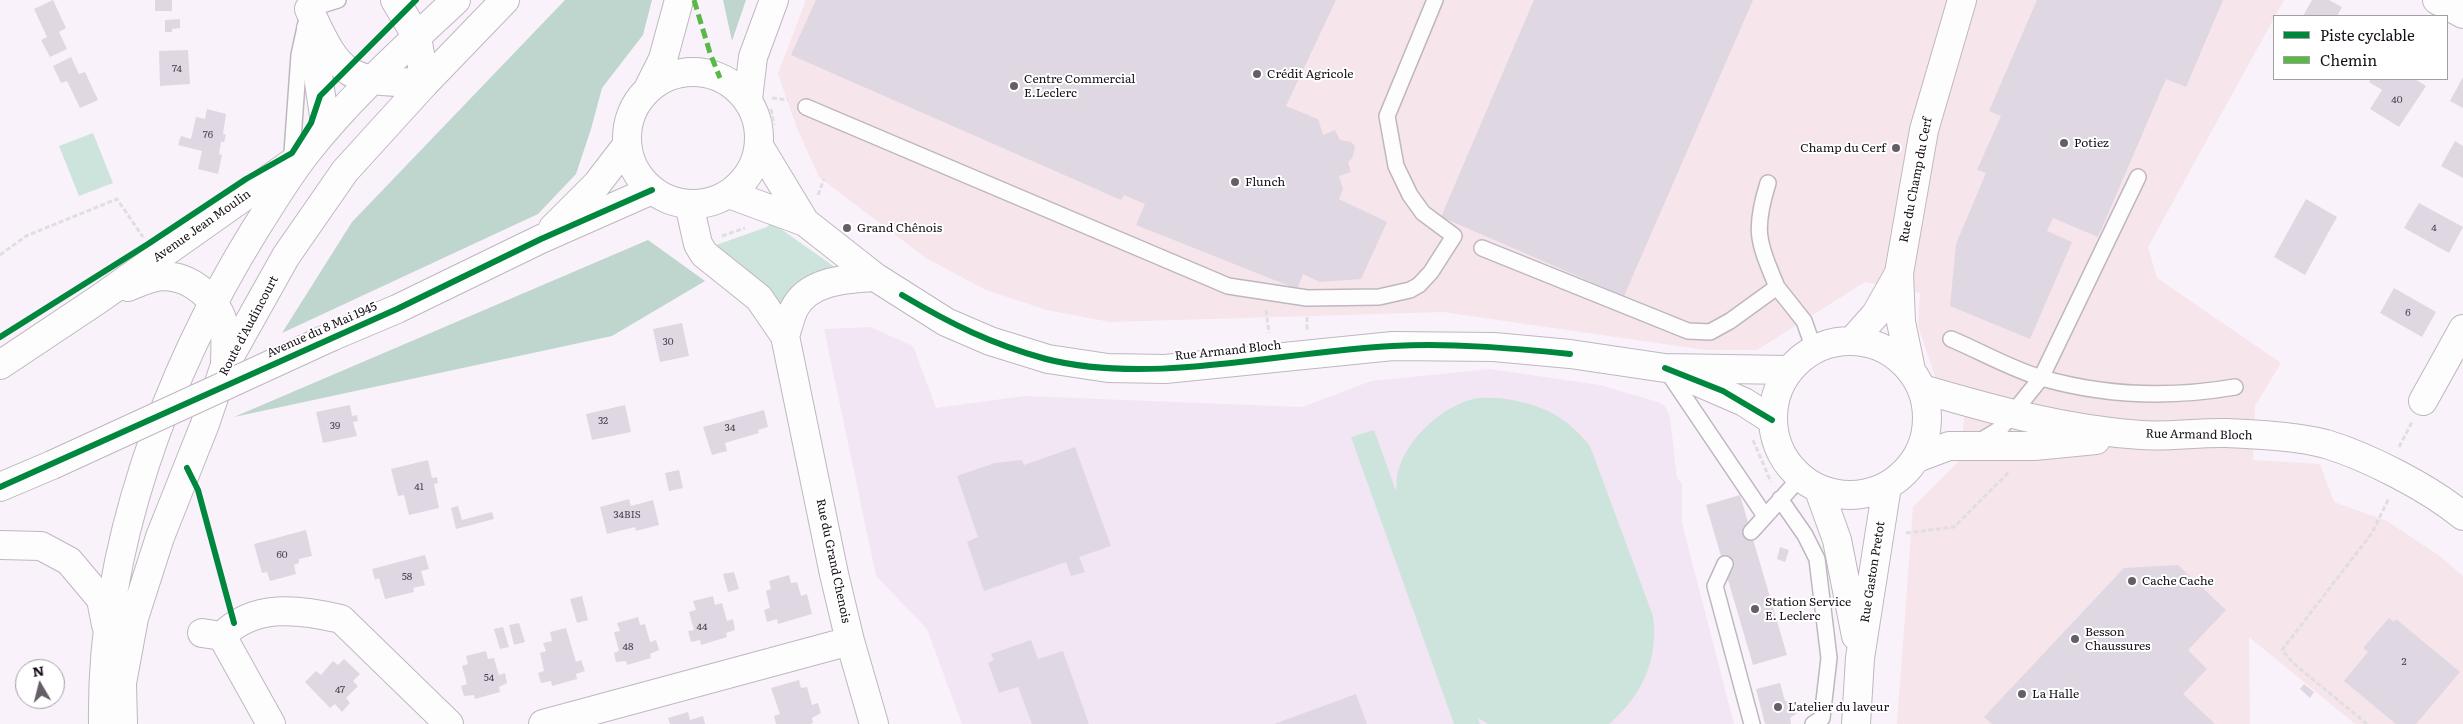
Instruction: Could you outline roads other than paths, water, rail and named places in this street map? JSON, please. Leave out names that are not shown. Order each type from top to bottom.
[{"type":"street","points":[[310,5],[334,60],[346,70],[371,81],[425,83],[417,37],[395,0]]},
{"type":"street","points":[[103,724],[102,677],[115,586],[148,453],[214,304],[230,272],[299,153],[326,129],[371,81],[456,0]]},
{"type":"street","name":"Route d'Audincourt","points":[[123,724],[122,683],[134,618],[160,537],[205,424],[225,365],[286,256],[340,179],[425,83],[505,0]]},
{"type":"street","points":[[649,88],[667,76],[688,71],[710,73],[731,83],[748,99],[759,129],[759,146],[754,164],[744,181],[729,194],[709,202],[689,204],[670,200],[652,190],[640,178],[631,162],[627,144],[628,123],[633,110],[649,88],[663,58],[679,0]]},
{"type":"street","points":[[748,99],[753,57],[774,0]]},
{"type":"street","name":"Rue du Champ du Cerf","points":[[1917,379],[1901,322],[1899,274],[1924,130],[1962,0]]},
{"type":"street","points":[[2437,0],[2463,14]]},
{"type":"street","points":[[310,5],[314,62],[326,129]]},
{"type":"street","name":"Avenue du 8 Mai 1945","points":[[541,239],[597,184],[627,144]]},
{"type":"street","name":"Rue Armand Bloch","points":[[759,146],[805,222]]},
{"type":"street","name":"Avenue Jean Moulin","points":[[0,365],[99,299],[299,153]]},
{"type":"street","name":"Avenue du 8 Mai 1945","points":[[0,487],[397,309],[541,239],[652,190]]},
{"type":"street","name":"Rue Armand Bloch","points":[[729,194],[805,222],[875,277],[946,322],[990,341],[1048,359],[1108,368],[1165,369],[1393,346],[1494,347],[1570,354],[1665,368],[1788,370]]},
{"type":"street","name":"Rue du Grand Chenois","points":[[544,724],[850,641],[785,336],[759,298],[704,254],[698,244],[689,204]]},
{"type":"street","name":"Rue du Champ du Cerf","points":[[1853,340],[1876,314],[1899,274]]},
{"type":"street","name":"Avenue Jean Moulin","points":[[99,299],[147,279],[164,276],[182,278],[202,291],[214,304],[223,323],[225,365]]},
{"type":"street","points":[[785,336],[794,308],[819,286],[840,279],[875,277]]},
{"type":"street","points":[[2423,401],[2463,329]]},
{"type":"street","points":[[1840,340],[1853,340],[1875,344],[1895,354],[1917,379],[1928,412],[1926,435],[1917,458],[1904,474],[1887,486],[1865,494],[1842,496],[1810,484],[1782,455],[1775,442],[1772,420],[1776,394],[1788,370],[1800,358],[1814,348],[1840,340]]},
{"type":"street","name":"Rue Armand Bloch","points":[[1665,368],[1723,391],[1772,420]]},
{"type":"street","name":"Rue Armand Bloch","points":[[1917,379],[2013,415],[2141,435],[2226,433],[2281,437],[2325,444],[2399,476],[2463,516]]},
{"type":"street","points":[[1917,458],[1949,446],[2034,446],[2141,435]]},
{"type":"street","name":"Rue Gaston Pretot","points":[[1810,484],[1837,540],[1860,658]]},
{"type":"street","name":"Rue Gaston Pretot","points":[[1856,724],[1860,658],[1887,486]]},
{"type":"street","points":[[0,545],[41,546],[69,561],[101,599],[108,631]]},
{"type":"street","points":[[271,724],[212,635],[249,616],[283,611],[320,614],[341,619],[448,724]]},
{"type":"street","points":[[850,641],[874,724]]},
{"type":"lane","points":[[299,153],[299,55],[310,5],[338,0]]},
{"type":"lane","points":[[806,107],[1228,286],[1307,298],[1379,297],[1410,290],[1419,285],[1432,272],[1454,236],[1423,213],[1410,195],[1396,166],[1387,116],[1435,0]]},
{"type":"lane","points":[[1973,445],[2000,429],[2041,378],[2138,177]]},
{"type":"lane","points":[[1768,183],[1760,209],[1758,240],[1776,287],[1804,321],[1814,348]]},
{"type":"lane","points":[[1482,248],[1688,331],[1710,332],[1730,321],[1776,287]]},
{"type":"lane","points":[[1952,339],[2041,378],[2098,390],[2201,393],[2235,387]]},
{"type":"lane","points":[[1665,368],[1765,516]]},
{"type":"lane","points":[[1751,532],[1780,499],[1810,484]]},
{"type":"lane","points":[[1780,499],[1805,535],[1817,559],[1829,658],[1822,718],[1813,724]]},
{"type":"lane","points":[[1725,564],[1715,586],[1752,724]]},
{"type":"place","name":"Crédit Agricole","points":[[1257,74]]},
{"type":"place","name":"Centre Commercial E.Leclerc","points":[[1014,86]]},
{"type":"place","name":"Potiez","points":[[2064,143]]},
{"type":"place","name":"Champ du Cerf","points":[[1896,148]]},
{"type":"place","name":"Flunch","points":[[1235,182]]},
{"type":"place","name":"Grand Chênois","points":[[847,228]]},
{"type":"place","name":"Cache Cache","points":[[2132,581]]},
{"type":"place","name":"Station Service E. Leclerc","points":[[1755,609]]},
{"type":"place","name":"Besson Chaussures","points":[[2075,639]]},
{"type":"place","name":"La Halle","points":[[2022,694]]},
{"type":"place","name":"L'atelier du laveur","points":[[1778,707]]}]
